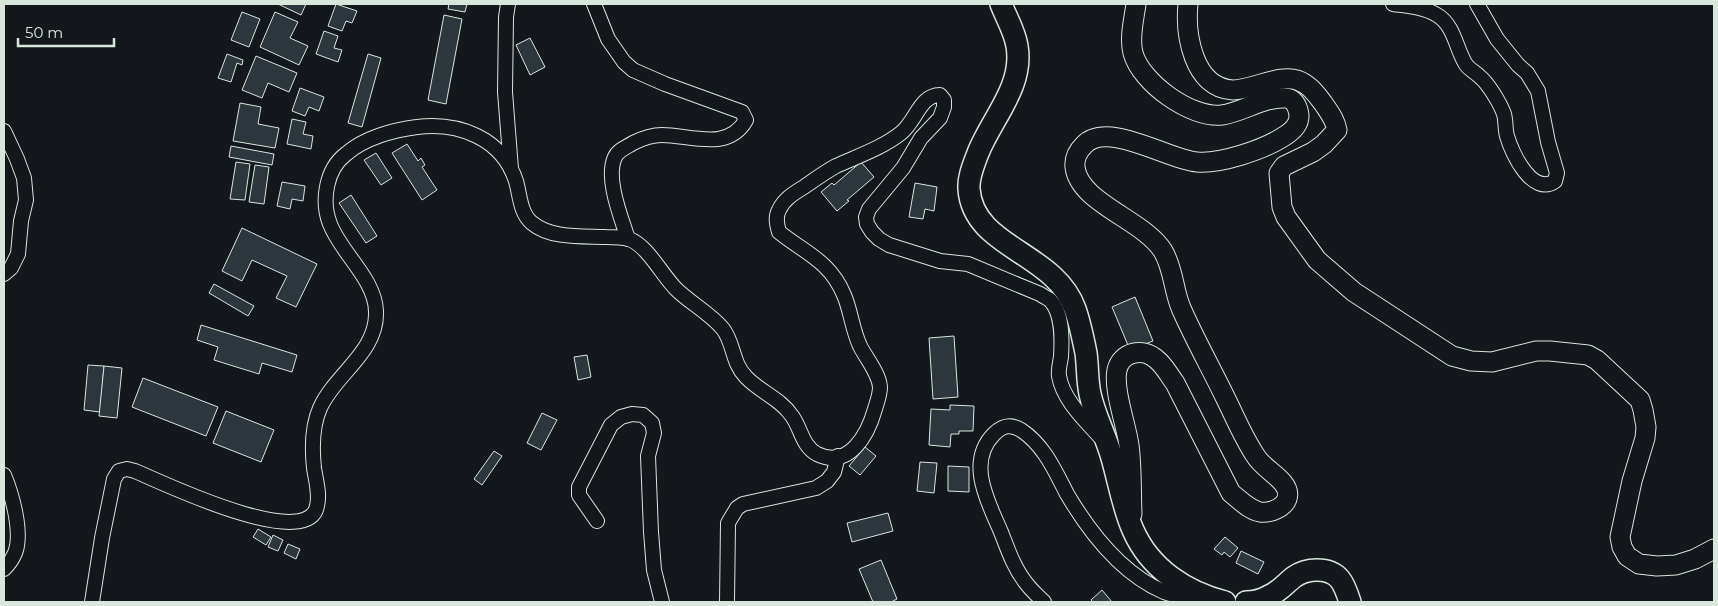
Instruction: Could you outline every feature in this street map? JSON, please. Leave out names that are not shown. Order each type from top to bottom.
[{"type":"highway","points":[[1001,4],[1017,44],[1019,60],[1017,74],[1011,92],[984,138],[972,168],[968,187],[971,205],[982,224],[998,238],[1050,273],[1062,287],[1074,307],[1082,332],[1086,355],[1086,373],[1099,427],[1109,447],[1133,530],[1147,554],[1181,585],[1219,601]]},
{"type":"highway","points":[[1246,602],[1254,602],[1270,596],[1294,577],[1307,570],[1325,570],[1334,573],[1346,588],[1350,602]]},
{"type":"main road","points":[[1133,530],[1129,446],[1116,383],[1117,369],[1122,358],[1132,353],[1145,352],[1156,358],[1175,383],[1231,493],[1245,505],[1259,512],[1273,511],[1283,506],[1288,498],[1287,489],[1262,464],[1246,441],[1180,306],[1173,274],[1163,250],[1150,234],[1102,204],[1081,183],[1075,167],[1077,152],[1088,140],[1102,136],[1150,147],[1176,158],[1196,162],[1213,162],[1227,159],[1276,141],[1291,132],[1298,123],[1300,115],[1297,105],[1292,99],[1269,100],[1223,115],[1210,115],[1188,107],[1164,94],[1145,77],[1133,54],[1132,30],[1136,4]]},
{"type":"main road","points":[[1188,4],[1188,30],[1196,62],[1207,80],[1219,87],[1233,90],[1287,79],[1298,80],[1314,90],[1336,123],[1336,130],[1324,144],[1313,152],[1284,166],[1279,173],[1282,207],[1286,217],[1317,260],[1354,292],[1452,356],[1471,361],[1492,362],[1536,351],[1550,351],[1588,355],[1597,360],[1617,381],[1640,400],[1646,427],[1645,438],[1632,481],[1620,537],[1622,547],[1628,556],[1639,564],[1657,566],[1676,565],[1714,549]]},
{"type":"street","points":[[508,4],[506,17],[506,92],[511,169]]},
{"type":"street","points":[[594,4],[608,39],[628,66],[665,84],[742,112],[746,120],[738,130],[727,137],[695,140],[660,135],[636,142],[623,148],[616,155],[612,168],[614,185],[628,238]]},
{"type":"street","points":[[1393,4],[1419,8],[1438,15],[1452,31],[1459,53],[1467,66],[1486,82],[1504,114],[1508,138],[1526,174],[1534,181],[1543,185],[1549,185],[1555,181],[1556,173],[1538,91],[1527,73],[1497,39],[1478,4]]},
{"type":"street","points":[[92,602],[112,487],[114,479],[119,472],[127,469],[135,471],[187,493],[258,519],[299,523],[309,520],[315,514],[319,501],[314,464],[314,422],[328,391],[368,346],[377,318],[376,302],[371,290],[337,239],[329,223],[326,207],[326,188],[332,170],[344,154],[387,133],[419,126],[446,127],[467,131],[485,139],[499,152],[511,169],[516,180],[521,206],[528,220],[539,228],[554,233],[628,238],[639,245],[679,292],[725,331],[736,364],[743,374],[791,414],[808,446],[816,453],[827,457],[847,453],[855,448],[864,438],[879,396],[880,383],[857,339],[846,299],[837,280],[824,264],[779,232],[776,220],[777,215],[788,197],[833,168],[902,133],[915,118],[924,102],[933,95],[940,95],[944,100],[944,107],[940,118],[921,138],[903,168],[870,209],[866,217],[867,224],[879,239],[889,245],[940,261],[968,264],[1050,300],[1059,319],[1061,356],[1058,374],[1063,388],[1084,420],[1109,447]]},
{"type":"street","points":[[4,131],[24,178],[26,200],[21,220],[18,254],[11,268],[4,274]]},
{"type":"street","points":[[597,521],[579,495],[579,487],[612,425],[620,417],[632,414],[643,415],[652,422],[654,432],[648,456],[654,570],[662,602]]},
{"type":"street","points":[[1044,602],[1027,584],[1015,567],[985,496],[981,478],[980,462],[984,446],[996,432],[1007,426],[1013,426],[1024,432],[1044,453],[1090,529],[1136,576],[1165,593],[1188,598],[1219,601]]},
{"type":"street","points":[[727,602],[728,523],[732,514],[743,504],[816,488],[827,481],[834,472],[838,456]]},
{"type":"street","points":[[4,475],[10,489],[18,538],[15,552],[4,569]]},
{"type":"building","points":[[278,4],[306,4],[301,15]]},
{"type":"building","points":[[336,4],[357,11],[352,23],[346,21],[342,31],[328,26]]},
{"type":"building","points":[[449,4],[467,4],[465,12],[448,9]]},
{"type":"building","points":[[242,12],[260,19],[249,47],[231,40]]},
{"type":"building","points":[[275,12],[298,22],[290,38],[308,46],[299,65],[260,47]]},
{"type":"building","points":[[444,15],[462,19],[446,104],[428,100]]},
{"type":"building","points":[[324,31],[338,36],[334,48],[342,50],[338,62],[316,54]]},
{"type":"building","points":[[530,38],[545,67],[530,75],[516,45]]},
{"type":"building","points":[[227,54],[243,60],[242,65],[237,63],[231,82],[218,78]]},
{"type":"building","points":[[368,54],[381,58],[362,127],[348,123]]},
{"type":"building","points":[[256,56],[297,73],[289,92],[268,83],[262,98],[242,90]]},
{"type":"building","points":[[300,88],[324,97],[319,111],[309,107],[305,116],[292,111]]},
{"type":"building","points":[[240,103],[261,107],[258,124],[279,128],[275,148],[233,141]]},
{"type":"building","points":[[292,119],[306,122],[303,134],[313,136],[311,149],[287,144]]},
{"type":"building","points":[[407,144],[418,161],[421,158],[425,165],[422,167],[437,190],[422,200],[392,153]]},
{"type":"building","points":[[231,146],[274,154],[272,165],[229,157]]},
{"type":"building","points":[[376,153],[392,178],[381,185],[364,160]]},
{"type":"building","points":[[236,162],[250,164],[245,200],[230,199]]},
{"type":"building","points":[[861,162],[874,177],[837,211],[821,192],[832,183],[834,185]]},
{"type":"building","points":[[255,165],[269,167],[264,204],[249,202]]},
{"type":"building","points":[[282,182],[305,186],[303,201],[292,199],[290,209],[277,206]]},
{"type":"building","points":[[915,183],[937,187],[934,211],[925,209],[923,219],[909,217]]},
{"type":"building","points":[[351,195],[377,236],[366,243],[339,203]]},
{"type":"building","points":[[242,228],[317,264],[296,307],[276,298],[287,276],[252,260],[242,281],[222,271]]},
{"type":"building","points":[[214,284],[254,306],[248,316],[209,293]]},
{"type":"building","points":[[1135,297],[1153,341],[1130,350],[1112,307]]},
{"type":"building","points":[[201,325],[297,355],[292,372],[262,363],[259,374],[214,360],[218,347],[197,340]]},
{"type":"building","points":[[954,336],[958,397],[933,399],[929,338]]},
{"type":"building","points":[[587,355],[591,377],[578,380],[574,357]]},
{"type":"building","points":[[88,365],[104,366],[100,412],[84,410]]},
{"type":"building","points":[[104,366],[122,368],[117,418],[99,416]]},
{"type":"building","points":[[143,378],[218,407],[206,436],[132,407]]},
{"type":"building","points":[[950,405],[974,406],[973,431],[959,431],[959,434],[951,434],[950,447],[929,445],[931,409],[950,410]]},
{"type":"building","points":[[226,411],[274,430],[261,462],[213,443]]},
{"type":"building","points":[[542,413],[557,420],[541,450],[527,443]]},
{"type":"building","points":[[865,447],[876,456],[860,475],[849,466]]},
{"type":"building","points":[[494,451],[502,456],[482,485],[474,479]]},
{"type":"building","points":[[920,462],[937,463],[934,493],[917,491]]},
{"type":"building","points":[[948,466],[969,467],[969,492],[948,491]]},
{"type":"building","points":[[888,513],[893,531],[852,542],[847,523]]},
{"type":"building","points":[[258,529],[271,537],[266,545],[253,537]]},
{"type":"building","points":[[273,535],[283,540],[278,551],[268,547]]},
{"type":"building","points":[[1225,537],[1238,548],[1230,557],[1224,552],[1222,555],[1214,549]]},
{"type":"building","points":[[288,544],[300,549],[296,559],[284,553]]},
{"type":"building","points":[[1241,551],[1264,562],[1258,574],[1236,563]]},
{"type":"building","points":[[881,560],[897,599],[891,602],[873,602],[859,569]]},
{"type":"building","points":[[1102,590],[1112,602],[1093,602],[1091,600]]}]
